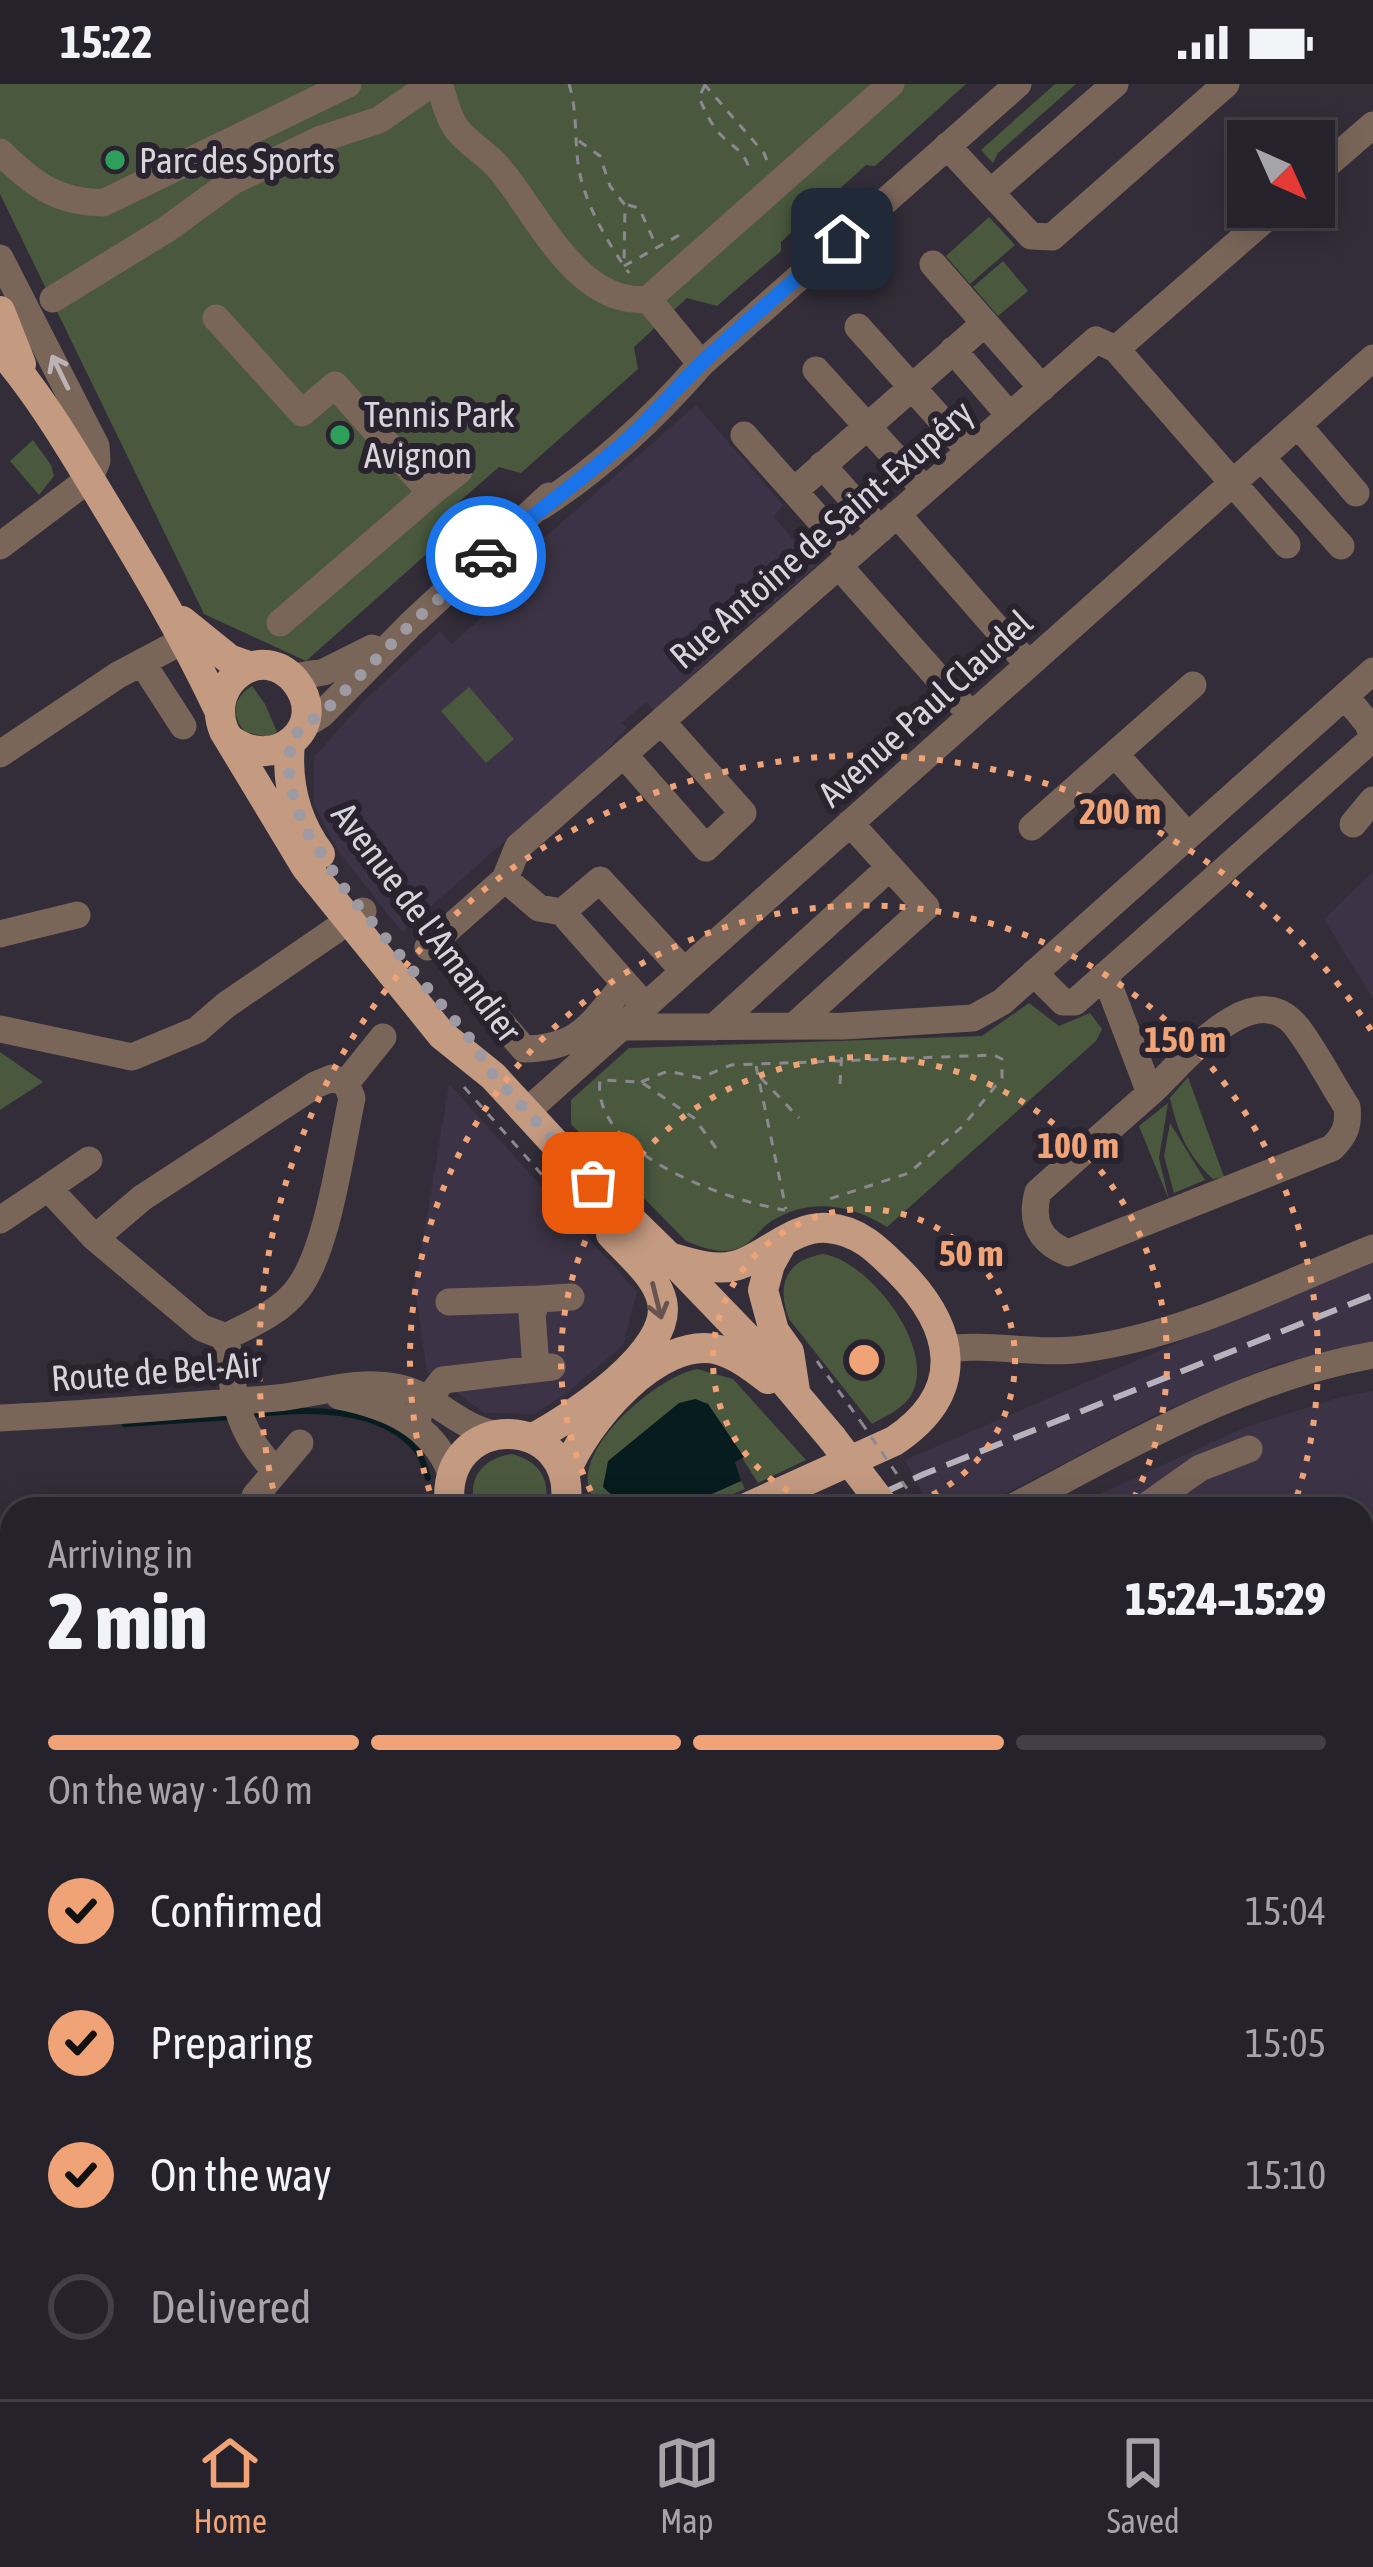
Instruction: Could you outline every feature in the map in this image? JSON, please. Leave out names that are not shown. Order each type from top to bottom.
[{"type":"main road","points":[[0,311],[28,381]]},
{"type":"main road","points":[[0,349],[28,381],[168,608],[218,708],[224,731],[254,753],[267,753],[296,735],[305,700],[292,677],[280,669],[251,667],[229,659],[168,608]]},
{"type":"main road","points":[[218,708],[228,682],[251,667]]},
{"type":"main road","name":"Avenue de l'Amandier","points":[[296,735],[289,782],[303,826],[356,916],[442,1035],[494,1076],[599,1209],[669,1257],[795,1391],[877,1497]]},
{"type":"main road","name":"Avenue de l'Amandier","points":[[232,741],[288,840],[356,916]]},
{"type":"main road","points":[[533,1438],[602,1392],[657,1335],[662,1320],[658,1289],[610,1234],[599,1209]]},
{"type":"main road","points":[[569,1497],[577,1446],[602,1414],[663,1358],[684,1350],[718,1350],[795,1391],[789,1352],[774,1331],[763,1290],[785,1226]]},
{"type":"main road","points":[[669,1257],[701,1266],[732,1267],[785,1226],[824,1227],[863,1238],[923,1296],[942,1330],[938,1394],[911,1429],[770,1497]]},
{"type":"main road","points":[[450,1497],[451,1473],[468,1448],[495,1434],[533,1438],[547,1447],[569,1497]]},
{"type":"street","points":[[0,152],[71,202],[103,203],[348,84]]},
{"type":"street","points":[[53,299],[233,182],[321,140],[379,120],[435,84],[456,128],[499,168],[572,264],[629,302],[648,299],[891,84]]},
{"type":"street","points":[[296,735],[540,507],[571,469],[650,398],[701,364],[1018,84]]},
{"type":"street","points":[[991,192],[1115,84]]},
{"type":"street","points":[[947,146],[1031,236],[1052,237],[1226,84]]},
{"type":"street","points":[[1335,158],[1373,125]]},
{"type":"street","name":"Rue Antoine de Saint-Exupéry","points":[[428,947],[506,879],[518,847],[1096,340],[1116,349],[1255,228]]},
{"type":"street","points":[[0,258],[96,446],[97,461],[89,478],[0,546]]},
{"type":"street","points":[[933,265],[1042,388]]},
{"type":"street","points":[[648,299],[701,364]]},
{"type":"street","points":[[216,317],[302,413],[335,385],[431,494]]},
{"type":"street","points":[[794,490],[985,323]]},
{"type":"street","points":[[858,327],[969,452]]},
{"type":"street","points":[[1116,349],[1287,545]]},
{"type":"street","points":[[953,350],[1010,416]]},
{"type":"street","name":"Avenue Paul Claudel","points":[[526,1112],[1373,358]]},
{"type":"street","points":[[816,370],[925,490]]},
{"type":"street","points":[[1298,424],[1356,493]]},
{"type":"street","points":[[744,434],[794,490],[845,560],[999,690]]},
{"type":"street","points":[[1261,457],[1341,546]]},
{"type":"street","points":[[822,466],[889,522],[999,690]]},
{"type":"street","points":[[280,623],[460,470]]},
{"type":"street","points":[[292,677],[308,677],[343,665],[411,624]]},
{"type":"street","points":[[0,754],[118,675],[184,640]]},
{"type":"street","points":[[143,664],[183,726]]},
{"type":"street","points":[[622,1027],[844,1026],[973,1018],[1002,1002],[1373,670]]},
{"type":"street","points":[[1032,827],[1192,685]]},
{"type":"street","points":[[1034,973],[1063,1002],[1075,1002],[1373,740],[1369,725],[1345,696]]},
{"type":"street","points":[[625,755],[706,848],[743,813],[662,722]]},
{"type":"street","points":[[1115,754],[1188,836]]},
{"type":"street","points":[[1353,824],[1373,800]]},
{"type":"street","points":[[795,1025],[926,907],[850,823]]},
{"type":"street","points":[[714,1027],[890,867]]},
{"type":"street","points":[[506,879],[539,908],[562,912],[645,1006]]},
{"type":"street","points":[[562,912],[600,880],[684,971]]},
{"type":"street","points":[[0,934],[77,915]]},
{"type":"street","points":[[0,1029],[132,1058],[197,1030],[356,916]]},
{"type":"street","points":[[1105,976],[1150,1093]]},
{"type":"street","points":[[494,1013],[524,1049],[560,1048],[626,984]]},
{"type":"street","points":[[1268,1008],[1295,1025],[1347,1107],[1348,1121],[1343,1137],[1332,1148],[1068,1253],[1048,1245],[1036,1227],[1033,1211],[1038,1192],[1150,1093],[1236,1015],[1268,1008]]},
{"type":"street","points":[[346,1083],[383,1037]]},
{"type":"street","points":[[48,1188],[95,1238],[202,1328],[226,1337],[270,1315],[298,1290],[318,1250],[352,1098],[346,1083],[332,1078],[315,1085],[142,1198],[95,1238]]},
{"type":"street","points":[[0,1220],[89,1160]]},
{"type":"street","points":[[944,1349],[1079,1350],[1151,1336],[1373,1248]]},
{"type":"street","points":[[448,1302],[571,1297]]},
{"type":"street","points":[[417,1426],[425,1398],[443,1380],[544,1368],[532,1312],[538,1299]]},
{"type":"street","points":[[226,1337],[235,1401],[252,1446],[276,1471]]},
{"type":"street","points":[[1032,1497],[1170,1424],[1262,1384],[1373,1355]]},
{"type":"street","name":"Route de Bel-Air","points":[[0,1418],[121,1413],[343,1387],[393,1386],[425,1398],[478,1431],[495,1434]]},
{"type":"street","name":"Route de Bel-Air","points":[[317,1393],[367,1402],[417,1426],[434,1441],[451,1473]]},
{"type":"street","points":[[255,1496],[300,1443]]},
{"type":"street","points":[[1159,1497],[1200,1468],[1249,1449]]},
{"type":"path","points":[[569,84],[575,104],[579,171],[606,240],[648,299]]},
{"type":"path","points":[[757,187],[746,155],[720,135],[704,110],[699,97],[704,84],[764,153],[769,167]]},
{"type":"path","points":[[578,140],[600,156],[610,186],[625,205],[624,266]]},
{"type":"path","points":[[625,205],[639,208],[656,245]]},
{"type":"path","points":[[624,266],[698,226]]},
{"type":"path","points":[[840,1084],[844,1026]]},
{"type":"path","points":[[785,1226],[744,1203],[694,1185],[643,1152],[608,1120],[598,1099],[600,1080],[640,1082],[668,1071],[700,1078],[731,1065],[994,1055],[1002,1059],[1002,1078],[964,1126],[909,1173],[823,1201]]},
{"type":"path","points":[[756,1065],[785,1226]]},
{"type":"path","points":[[454,1076],[586,1225]]},
{"type":"path","points":[[760,1077],[800,1118]]},
{"type":"path","points":[[640,1082],[694,1118],[716,1148]]},
{"type":"path","points":[[539,1159],[599,1209]]},
{"type":"path","points":[[785,1226],[801,1208]]},
{"type":"path","points":[[817,1360],[913,1497]]},
{"type":"shaded area","points":[[696,405],[783,505],[774,517],[816,566],[749,625],[740,618],[709,645],[716,654],[654,710],[646,702],[622,723],[627,728],[599,758],[402,932],[339,852],[314,805],[314,757],[365,700],[440,631],[452,644],[540,565],[528,552]]},
{"type":"shaded area","points":[[1373,872],[1373,999],[1324,919]]},
{"type":"shaded area","points":[[449,1084],[637,1292],[623,1345],[534,1414],[485,1413],[427,1372],[415,1288]]},
{"type":"shaded area","points":[[1373,1259],[1373,1345],[1279,1363],[1159,1413],[1007,1493],[925,1497],[905,1460]]},
{"type":"shaded area","points":[[1373,1391],[1373,1497],[1093,1497],[1246,1427]]},
{"type":"shaded area","points":[[695,1399],[708,1404],[744,1457],[735,1462],[741,1481],[702,1497],[615,1497],[603,1487],[608,1461],[679,1403]]},
{"type":"green space","points":[[0,84],[966,84],[875,166],[866,165],[781,242],[781,251],[717,306],[687,298],[634,347],[638,369],[521,473],[499,467],[444,515],[447,536],[306,661],[204,614],[0,194]]},
{"type":"green space","points":[[1055,84],[1076,84],[998,153],[993,163],[981,150]]},
{"type":"green space","points":[[989,217],[1015,245],[970,284],[946,256]]},
{"type":"green space","points":[[1003,261],[1028,291],[998,316],[973,287]]},
{"type":"green space","points":[[33,440],[54,476],[39,495],[10,461]]},
{"type":"green space","points":[[252,686],[277,732],[267,737],[245,732],[237,719],[237,702]]},
{"type":"green space","points":[[469,687],[514,739],[486,763],[441,711]]},
{"type":"green space","points":[[1029,1003],[1059,1026],[1090,1013],[1102,1029],[1096,1041],[887,1227],[859,1213],[815,1207],[785,1214],[734,1250],[699,1246],[686,1241],[571,1124],[571,1100],[629,1048],[982,1036]]},
{"type":"green space","points":[[0,1052],[43,1082],[0,1110]]},
{"type":"green space","points":[[1188,1077],[1224,1177],[1213,1179],[1204,1170],[1176,1121],[1170,1098]]},
{"type":"green space","points":[[1168,1103],[1159,1158],[1169,1200],[1139,1126]]},
{"type":"green space","points":[[1170,1123],[1205,1180],[1174,1193],[1164,1156]]},
{"type":"green space","points":[[823,1254],[860,1272],[878,1289],[908,1333],[915,1356],[917,1378],[910,1397],[872,1424],[789,1319],[785,1307],[787,1276],[800,1262]]},
{"type":"green space","points":[[697,1369],[733,1379],[806,1460],[758,1483],[708,1404],[695,1399],[623,1497],[594,1497],[589,1471],[613,1426],[679,1375]]},
{"type":"green space","points":[[512,1454],[530,1462],[545,1481],[545,1497],[473,1497],[479,1472],[492,1460]]},
{"type":"green space","points":[[741,1481],[745,1489],[727,1497],[703,1497]]},
{"type":"waterway","points":[[251,1415],[316,1411],[383,1425],[417,1451],[428,1478]]},
{"type":"waterway","points":[[125,1424],[232,1417]]},
{"type":"railway","points":[[874,1497],[1373,1295]]},
{"type":"way so far","points":[[486,556],[322,714],[302,726],[290,743],[289,782],[303,826],[346,891],[471,1040],[494,1076],[593,1183]]},
{"type":"place","name":"Parc des Sports","points":[[115,160]]},
{"type":"place","name":"Tennis Park Avignon","points":[[340,435]]},
{"type":"route","points":[[486,556],[662,409],[701,364],[842,239]]}]
